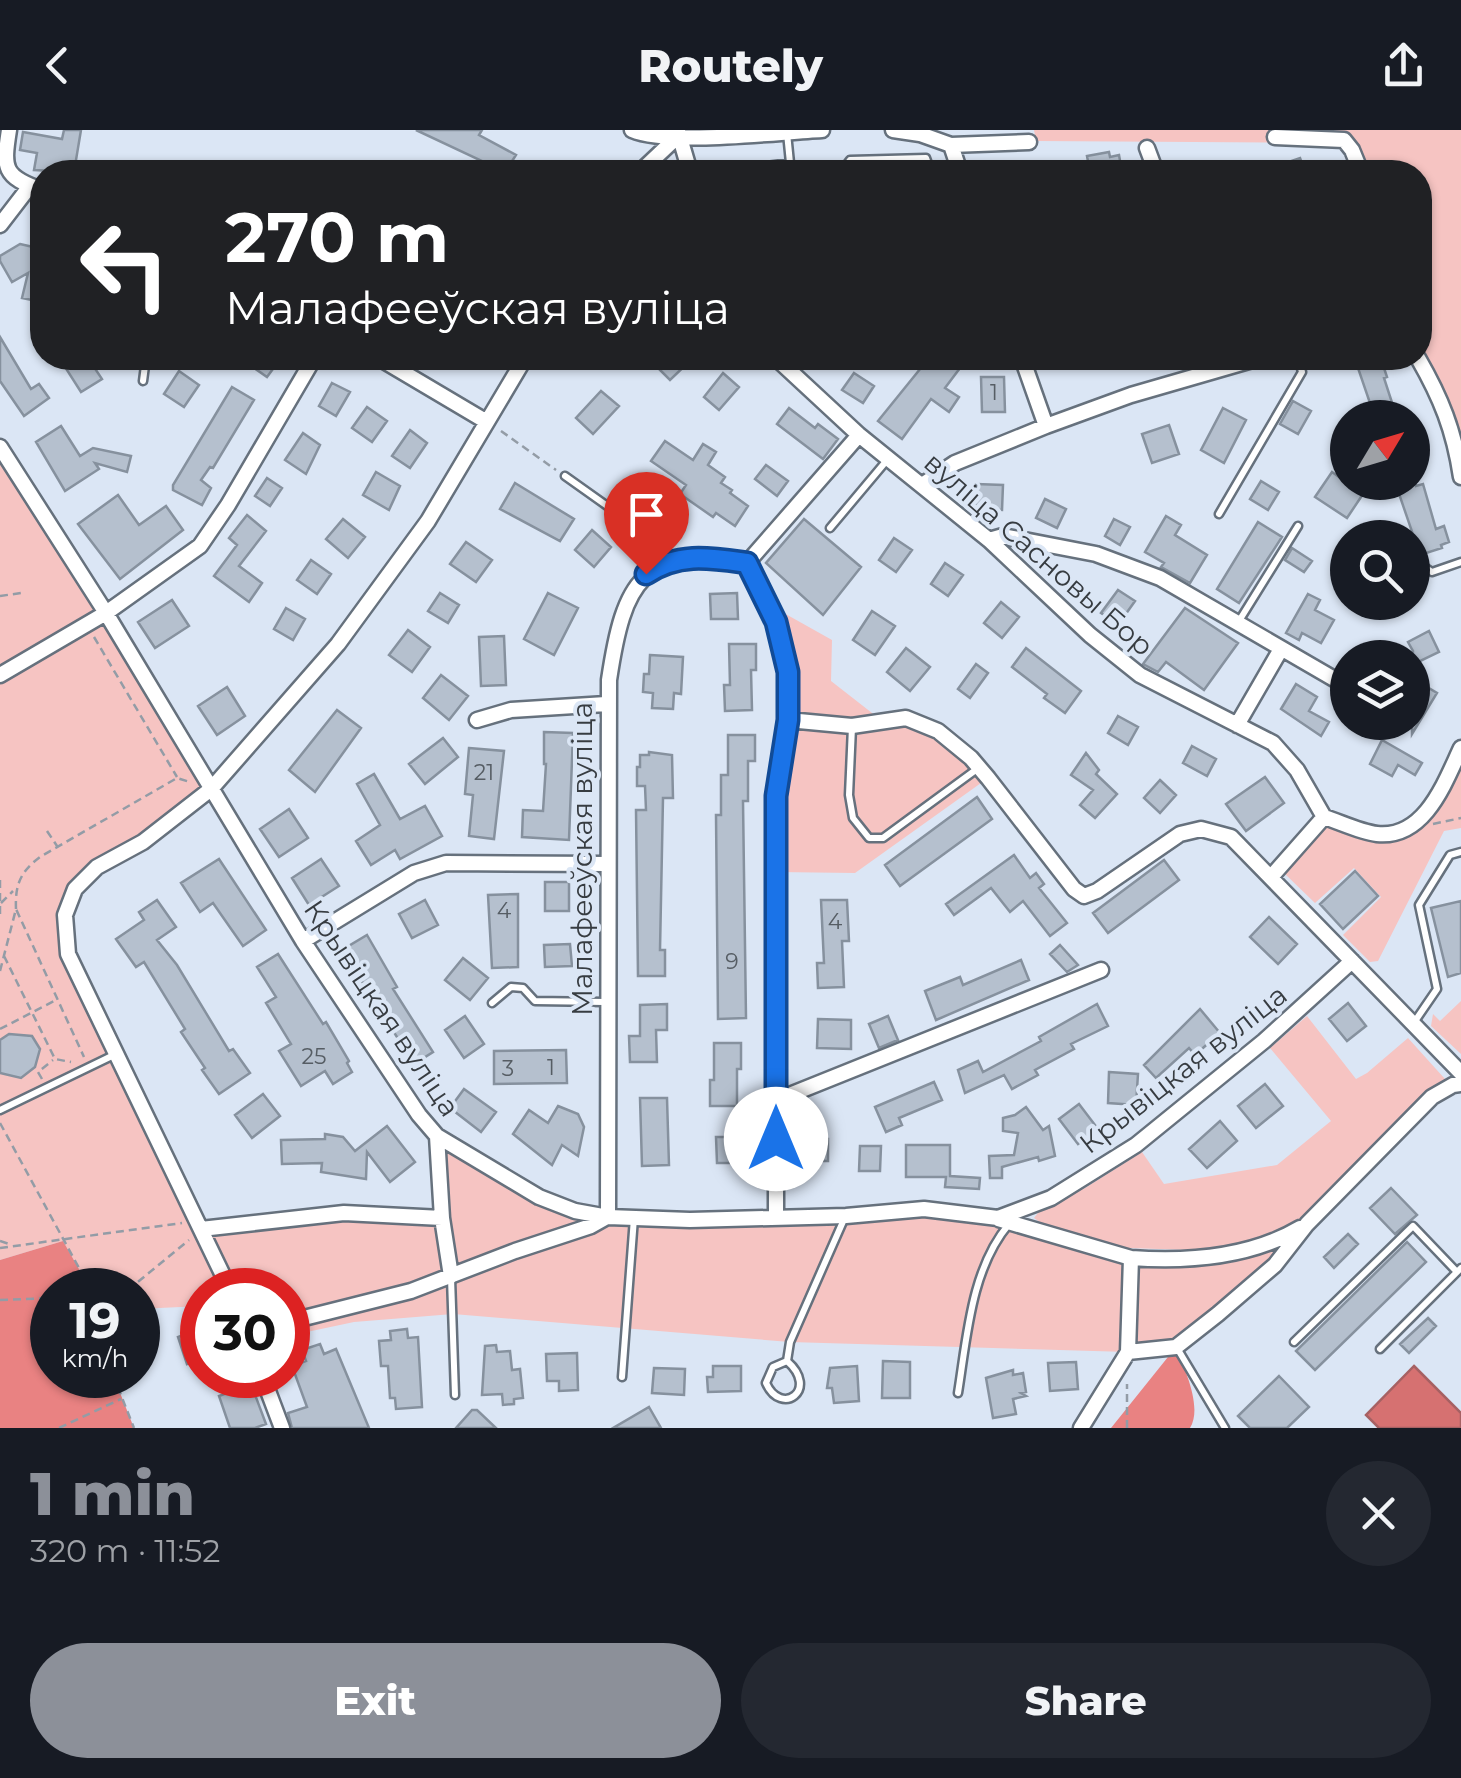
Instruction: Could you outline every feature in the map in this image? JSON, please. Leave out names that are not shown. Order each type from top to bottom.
[{"type":"street","points":[[9,130],[3,161],[6,168],[30,184]]},
{"type":"street","points":[[632,130],[651,137],[822,130]]},
{"type":"street","points":[[893,130],[951,144],[1028,142]]},
{"type":"street","points":[[652,160],[678,133]]},
{"type":"street","points":[[678,133],[686,160]]},
{"type":"street","points":[[1275,137],[1344,140],[1356,160]]},
{"type":"street","points":[[951,144],[956,160]]},
{"type":"street","points":[[1147,148],[1152,160]]},
{"type":"street","points":[[0,225],[30,194]]},
{"type":"street","points":[[0,675],[106,613],[200,546],[307,370]]},
{"type":"street","points":[[399,370],[487,422]]},
{"type":"street","points":[[220,1268],[68,954],[64,930],[69,901],[75,889],[98,868],[142,842],[211,790],[338,644],[428,522],[518,370]]},
{"type":"street","name":"вуліца Сасновы Бор","points":[[789,370],[859,435],[990,540],[1090,635],[1140,675],[1280,749],[1324,816]]},
{"type":"street","points":[[1026,370],[1046,426]]},
{"type":"street","points":[[922,485],[955,464],[1046,426],[1202,370]]},
{"type":"street","points":[[1425,370],[1455,438],[1461,477]]},
{"type":"street","points":[[747,563],[859,435]]},
{"type":"street","name":"Крывіцкая вуліца","points":[[0,446],[106,613],[303,941],[398,1086],[438,1136],[540,1197],[574,1211],[690,1220],[846,1216],[924,1209],[1004,1221],[1051,1198],[1136,1145],[1264,1041],[1352,961]]},
{"type":"street","points":[[990,540],[1003,536],[1096,554],[1160,578],[1330,677]]},
{"type":"street","points":[[671,560],[707,557],[747,563]]},
{"type":"street","name":"Малафееўская вуліца","points":[[608,1216],[606,704],[611,664],[630,600],[646,574],[671,560]]},
{"type":"street","points":[[747,563],[786,652],[788,720],[776,796],[776,1217]]},
{"type":"street","points":[[1238,725],[1281,649]]},
{"type":"street","points":[[477,720],[511,710],[606,704]]},
{"type":"street","points":[[788,720],[852,726],[893,718],[921,723],[955,743],[979,767],[1074,889],[1084,896],[1180,834],[1202,829],[1231,837],[1461,1073]]},
{"type":"street","points":[[1271,877],[1324,816],[1377,834],[1404,830],[1437,799],[1461,748]]},
{"type":"street","points":[[303,941],[414,872],[446,863],[608,864]]},
{"type":"street","points":[[777,1100],[1101,970]]},
{"type":"street","points":[[1128,1352],[1176,1347],[1275,1265],[1307,1224],[1432,1097],[1461,1084]]},
{"type":"street","points":[[438,1136],[442,1218],[451,1276]]},
{"type":"street","points":[[199,1225],[344,1213],[442,1218]]},
{"type":"street","points":[[310,1317],[398,1295],[591,1226],[608,1216]]},
{"type":"street","points":[[1004,1221],[1130,1258],[1181,1259],[1224,1254],[1280,1240],[1307,1224]]},
{"type":"street","points":[[1082,1428],[1128,1352],[1130,1258]]},
{"type":"street","points":[[271,1398],[282,1428]]},
{"type":"lane","points":[[787,132],[790,160]]},
{"type":"lane","points":[[850,160],[926,158],[926,136]]},
{"type":"lane","points":[[143,381],[144,370]]},
{"type":"lane","points":[[1219,514],[1301,370]]},
{"type":"lane","points":[[830,528],[889,458]]},
{"type":"lane","points":[[564,476],[648,535],[671,560]]},
{"type":"lane","points":[[1238,622],[1298,526]]},
{"type":"lane","points":[[1430,571],[1461,562]]},
{"type":"lane","points":[[852,726],[849,795],[854,818],[869,838],[883,838],[979,767]]},
{"type":"lane","points":[[1412,1025],[1437,989],[1419,904],[1450,855],[1461,852]]},
{"type":"lane","points":[[492,1003],[511,987],[523,988],[534,1001],[607,1002]]},
{"type":"lane","points":[[0,1110],[117,1054]]},
{"type":"lane","points":[[787,1362],[790,1342],[846,1216]]},
{"type":"lane","points":[[622,1377],[634,1218]]},
{"type":"lane","points":[[958,1393],[982,1274],[1004,1221]]},
{"type":"lane","points":[[1294,1342],[1413,1226],[1459,1270],[1380,1349]]},
{"type":"lane","points":[[451,1276],[455,1395]]},
{"type":"lane","points":[[1176,1347],[1224,1428]]},
{"type":"lane","points":[[787,1362],[798,1371],[802,1383],[790,1399],[780,1400],[771,1394],[766,1383],[773,1367],[787,1362]]},
{"type":"path","points":[[487,422],[564,476]]},
{"type":"path","points":[[0,596],[21,594]]},
{"type":"path","points":[[87,624],[177,778],[211,790]]},
{"type":"path","points":[[1,903],[15,889],[28,865],[177,778]]},
{"type":"path","points":[[47,831],[58,848]]},
{"type":"path","points":[[0,880],[0,914]]},
{"type":"path","points":[[0,971],[16,909],[15,889]]},
{"type":"path","points":[[16,909],[88,1066]]},
{"type":"path","points":[[4,956],[55,1059],[88,1066]]},
{"type":"path","points":[[0,1029],[57,999]]},
{"type":"path","points":[[0,1124],[78,1268]]},
{"type":"path","points":[[0,1248],[199,1225]]},
{"type":"path","points":[[152,1268],[199,1225]]},
{"type":"path","points":[[0,1241],[11,1245]]},
{"type":"path","points":[[0,1300],[30,1299]]},
{"type":"path","points":[[1127,1428],[1128,1352]]},
{"type":"path","points":[[59,1428],[122,1400],[134,1428]]},
{"type":"shaded area","points":[[1034,130],[1461,130],[1461,462],[1432,370],[1432,160],[1362,160],[1355,143],[1036,141]]},
{"type":"shaded area","points":[[0,447],[211,789],[98,867],[69,901],[68,954],[201,1229],[344,1213],[441,1218],[437,1136],[540,1197],[608,1217],[948,1210],[1131,1258],[1224,1254],[1307,1224],[1286,1252],[1176,1347],[1128,1352],[790,1342],[453,1314],[354,1322],[310,1331],[310,1268],[180,1268],[180,1307],[160,1308],[160,1268],[78,1268],[63,1241],[0,1260]]},
{"type":"shaded area","points":[[766,603],[832,640],[831,681],[881,720],[921,723],[988,778],[855,873],[776,872],[788,672]]},
{"type":"shaded area","points":[[1461,760],[1461,828],[1444,831],[1378,961],[1370,962],[1343,935],[1381,897],[1354,868],[1315,903],[1285,874],[1325,822],[1365,837],[1389,840],[1417,828],[1438,804]]},
{"type":"shaded area","points":[[1461,1001],[1461,1054],[1431,1026],[1433,1014],[1440,1021]]},
{"type":"shaded area","points":[[1307,1016],[1356,1079],[1408,1038],[1445,1079],[1426,1093],[1303,1219],[1259,1241],[1190,1250],[1128,1248],[1044,1225],[1034,1218],[1041,1209],[1085,1188],[1142,1152],[1164,1184],[1277,1165],[1331,1121],[1270,1048]]},
{"type":"shaded area","points":[[63,1241],[78,1268],[30,1268],[30,1398],[122,1398],[134,1428],[0,1428],[0,1260]]},
{"type":"shaded area","points":[[1176,1347],[1193,1399],[1190,1428],[1111,1428]]},
{"type":"shaded area","points":[[1414,1366],[1461,1413],[1461,1428],[1379,1428],[1366,1415]]},
{"type":"building","points":[[64,130],[81,130],[76,160],[36,160],[37,153],[20,150],[23,132],[62,139]]},
{"type":"building","points":[[416,130],[482,130],[479,135],[516,155],[513,160],[480,160]]},
{"type":"building","points":[[1109,152],[1110,157],[1119,155],[1120,160],[1088,160],[1087,156]]},
{"type":"building","points":[[20,244],[30,246],[30,300],[22,298],[28,273],[12,282],[0,256]]},
{"type":"building","points":[[0,337],[31,389],[39,384],[49,398],[24,416],[0,381]]},
{"type":"building","points":[[67,370],[96,370],[102,379],[81,392]]},
{"type":"building","points":[[660,370],[680,370],[670,380]]},
{"type":"building","points":[[919,370],[958,370],[945,388],[959,397],[949,412],[931,399],[902,439],[878,421]]},
{"type":"building","points":[[1359,370],[1385,370],[1391,400],[1369,400]]},
{"type":"building","points":[[179,371],[199,385],[184,407],[164,394]]},
{"type":"building","points":[[723,373],[739,387],[719,410],[704,397]]},
{"type":"building","points":[[854,373],[874,386],[863,403],[842,390]]},
{"type":"building","points":[[981,377],[1004,377],[1005,412],[982,412]]},
{"type":"building","points":[[332,383],[350,392],[336,416],[319,406]]},
{"type":"building","points":[[232,387],[254,400],[213,468],[201,480],[211,488],[202,505],[173,490],[173,485]]},
{"type":"building","points":[[601,391],[619,406],[593,434],[576,418]]},
{"type":"building","points":[[1293,401],[1311,411],[1298,434],[1280,424]]},
{"type":"building","points":[[367,407],[387,421],[372,442],[352,428]]},
{"type":"building","points":[[789,408],[815,428],[818,424],[838,439],[823,459],[777,424]]},
{"type":"building","points":[[1223,408],[1246,420],[1224,463],[1201,450]]},
{"type":"building","points":[[1169,425],[1179,454],[1152,463],[1142,434]]},
{"type":"building","points":[[61,426],[80,456],[93,448],[131,456],[127,472],[95,463],[99,469],[65,491],[36,442]]},
{"type":"building","points":[[410,430],[427,443],[410,468],[392,456]]},
{"type":"building","points":[[303,433],[320,445],[306,474],[285,460]]},
{"type":"building","points":[[665,441],[693,460],[703,444],[716,452],[708,465],[725,477],[721,483],[732,490],[730,493],[748,506],[735,526],[716,513],[713,517],[680,494],[686,485],[651,461]]},
{"type":"building","points":[[766,465],[788,481],[777,496],[755,479]]},
{"type":"building","points":[[376,472],[400,486],[389,510],[363,495]]},
{"type":"building","points":[[1330,475],[1330,500],[1359,500],[1347,518],[1315,497]]},
{"type":"building","points":[[267,478],[282,488],[270,506],[255,496]]},
{"type":"building","points":[[1261,481],[1279,492],[1268,510],[1250,499]]},
{"type":"building","points":[[515,483],[574,519],[560,541],[500,509]]},
{"type":"building","points":[[976,484],[1003,485],[1002,510],[975,509]]},
{"type":"building","points":[[118,495],[139,525],[166,506],[183,530],[120,579],[78,524]]},
{"type":"building","points":[[1045,499],[1066,509],[1057,528],[1036,518]]},
{"type":"building","points":[[1401,500],[1428,500],[1436,529],[1444,526],[1449,542],[1430,552],[1430,520],[1408,520]]},
{"type":"building","points":[[247,515],[266,531],[239,566],[262,583],[249,602],[214,576],[237,545],[229,538]]},
{"type":"building","points":[[1166,516],[1181,525],[1175,535],[1207,555],[1190,583],[1161,567],[1164,563],[1145,552]]},
{"type":"building","points":[[343,519],[365,537],[348,558],[326,539]]},
{"type":"building","points":[[804,519],[861,567],[823,615],[766,563]]},
{"type":"building","points":[[1114,519],[1130,527],[1120,545],[1105,536]]},
{"type":"building","points":[[1258,522],[1282,537],[1239,603],[1217,589]]},
{"type":"building","points":[[592,530],[611,547],[594,567],[575,550]]},
{"type":"building","points":[[894,538],[912,550],[896,572],[879,560]]},
{"type":"building","points":[[466,542],[492,560],[476,582],[450,564]]},
{"type":"building","points":[[1292,548],[1312,561],[1304,572],[1285,560]]},
{"type":"building","points":[[311,560],[331,574],[317,594],[297,580]]},
{"type":"building","points":[[945,563],[963,575],[948,596],[931,584]]},
{"type":"building","points":[[1118,590],[1135,601],[1118,625],[1101,613]]},
{"type":"building","points":[[440,593],[459,605],[448,623],[428,611]]},
{"type":"building","points":[[548,593],[578,608],[554,655],[524,639]]},
{"type":"building","points":[[737,593],[738,619],[711,619],[710,594]]},
{"type":"building","points":[[1308,594],[1320,600],[1315,610],[1334,620],[1321,643],[1302,633],[1299,640],[1286,633]]},
{"type":"building","points":[[172,600],[189,626],[155,648],[138,622]]},
{"type":"building","points":[[1001,602],[1019,617],[1002,638],[984,623]]},
{"type":"building","points":[[286,608],[305,619],[293,640],[274,629]]},
{"type":"building","points":[[1185,608],[1238,643],[1204,690],[1166,662],[1158,672],[1143,664]]},
{"type":"building","points":[[872,611],[895,626],[875,655],[853,640]]},
{"type":"building","points":[[408,630],[430,647],[412,672],[389,655]]},
{"type":"building","points":[[1429,631],[1439,652],[1430,656],[1430,640],[1412,640]]},
{"type":"building","points":[[504,636],[506,685],[481,686],[479,637]]},
{"type":"building","points":[[729,644],[756,644],[756,670],[751,670],[752,710],[725,711],[724,685],[730,685]]},
{"type":"building","points":[[906,648],[930,667],[910,691],[887,672]]},
{"type":"building","points":[[1026,648],[1081,691],[1065,713],[1012,667]]},
{"type":"building","points":[[650,655],[683,657],[681,694],[674,693],[673,709],[652,708],[653,693],[643,692]]},
{"type":"building","points":[[976,664],[988,673],[970,698],[958,689]]},
{"type":"building","points":[[441,675],[468,696],[449,720],[423,698]]},
{"type":"building","points":[[1296,684],[1317,697],[1309,711],[1329,722],[1321,736],[1281,709]]},
{"type":"building","points":[[227,687],[245,716],[217,735],[198,706]]},
{"type":"building","points":[[337,710],[361,728],[315,792],[289,770]]},
{"type":"building","points":[[1118,716],[1138,727],[1128,745],[1108,733]]},
{"type":"building","points":[[544,732],[573,733],[569,840],[522,837],[523,810],[543,811]]},
{"type":"building","points":[[728,735],[755,735],[755,761],[748,761],[748,801],[743,801],[746,1018],[718,1019],[716,815],[721,815],[721,775],[728,775]]},
{"type":"building","points":[[443,738],[458,757],[425,784],[409,764]]},
{"type":"building","points":[[1382,740],[1422,763],[1415,775],[1398,765],[1392,776],[1370,764]]},
{"type":"building","points":[[1192,746],[1216,759],[1207,776],[1183,763]]},
{"type":"building","points":[[469,748],[504,751],[494,839],[469,836],[473,795],[465,794]]},
{"type":"building","points":[[1086,753],[1099,770],[1096,774],[1117,794],[1095,818],[1080,805],[1093,790],[1071,775]]},
{"type":"building","points":[[640,755],[672,755],[673,798],[663,798],[660,950],[665,950],[665,976],[638,976],[636,810],[646,810],[645,786],[637,786],[637,767]]},
{"type":"building","points":[[374,774],[400,819],[425,806],[442,836],[400,859],[395,850],[371,865],[356,841],[380,825],[357,784]]},
{"type":"building","points":[[1265,777],[1284,803],[1246,831],[1226,804]]},
{"type":"building","points":[[1160,780],[1176,795],[1160,813],[1144,798]]},
{"type":"building","points":[[977,797],[992,819],[900,886],[885,865]]},
{"type":"building","points":[[289,809],[308,838],[279,857],[260,829]]},
{"type":"building","points":[[1014,855],[1030,878],[1036,873],[1044,884],[1039,888],[1067,923],[1050,936],[1023,901],[1010,912],[991,888],[954,915],[946,904]]},
{"type":"building","points":[[219,859],[266,930],[243,946],[213,903],[200,912],[181,883]]},
{"type":"building","points":[[321,859],[339,886],[309,905],[292,878]]},
{"type":"building","points":[[1164,860],[1179,880],[1108,933],[1093,913]]},
{"type":"building","points":[[1355,871],[1378,896],[1343,929],[1320,904]]},
{"type":"building","points":[[545,882],[569,882],[569,911],[545,911]]},
{"type":"building","points":[[518,894],[518,967],[492,968],[488,895]]},
{"type":"building","points":[[157,900],[176,927],[157,940],[177,965],[229,1051],[233,1049],[250,1073],[219,1094],[144,962],[136,967],[116,939],[144,920],[139,912]]},
{"type":"building","points":[[425,900],[438,925],[412,938],[399,914]]},
{"type":"building","points":[[821,900],[847,900],[849,941],[842,941],[844,987],[818,988],[817,963],[824,963]]},
{"type":"building","points":[[1461,901],[1461,973],[1448,977],[1431,908]]},
{"type":"building","points":[[1269,917],[1297,944],[1278,964],[1250,937]]},
{"type":"building","points":[[367,935],[397,987],[393,989],[433,1052],[414,1064],[342,950]]},
{"type":"building","points":[[570,944],[572,966],[545,967],[544,945]]},
{"type":"building","points":[[1060,945],[1078,965],[1067,972],[1050,954]]},
{"type":"building","points":[[278,954],[349,1061],[352,1072],[333,1084],[325,1071],[301,1086],[279,1051],[291,1044],[266,1003],[276,997],[257,967]]},
{"type":"building","points":[[463,958],[488,978],[470,1000],[445,980]]},
{"type":"building","points":[[1021,960],[1029,980],[936,1020],[925,991],[960,977],[963,985]]},
{"type":"building","points":[[1348,1003],[1366,1026],[1347,1041],[1329,1019]]},
{"type":"building","points":[[667,1004],[667,1030],[656,1030],[657,1062],[630,1062],[629,1036],[640,1036],[640,1005]]},
{"type":"building","points":[[1097,1004],[1108,1026],[1071,1044],[1074,1049],[1035,1070],[1038,1075],[1012,1089],[1004,1075],[965,1093],[958,1070],[978,1061],[983,1072],[1041,1041],[1039,1037]]},
{"type":"building","points":[[1200,1009],[1220,1033],[1195,1055],[1189,1048],[1156,1078],[1144,1065]]},
{"type":"building","points":[[465,1016],[484,1044],[464,1058],[445,1030]]},
{"type":"building","points":[[888,1016],[898,1040],[879,1048],[869,1024]]},
{"type":"building","points":[[818,1019],[851,1020],[851,1049],[817,1048]]},
{"type":"building","points":[[9,1034],[32,1036],[40,1049],[35,1067],[21,1078],[0,1073],[0,1040]]},
{"type":"building","points":[[714,1043],[741,1043],[737,1106],[710,1106]]},
{"type":"building","points":[[566,1050],[567,1083],[494,1084],[494,1051]]},
{"type":"building","points":[[1109,1072],[1138,1074],[1136,1105],[1108,1103]]},
{"type":"building","points":[[934,1082],[942,1100],[899,1118],[902,1125],[886,1132],[875,1107]]},
{"type":"building","points":[[1265,1084],[1283,1106],[1256,1128],[1238,1106]]},
{"type":"building","points":[[464,1089],[496,1112],[481,1132],[450,1108]]},
{"type":"building","points":[[263,1094],[280,1116],[252,1138],[235,1115]]},
{"type":"building","points":[[640,1098],[667,1098],[669,1165],[642,1166]]},
{"type":"building","points":[[1079,1104],[1098,1129],[1078,1144],[1059,1119]]},
{"type":"building","points":[[558,1106],[578,1114],[584,1127],[578,1156],[562,1145],[552,1165],[513,1134],[529,1110],[548,1123]]},
{"type":"building","points":[[1026,1107],[1043,1130],[1049,1126],[1055,1156],[1002,1167],[1002,1178],[990,1178],[989,1156],[1014,1155],[1018,1133],[1003,1131],[1003,1118]]},
{"type":"building","points":[[1220,1121],[1237,1141],[1207,1168],[1189,1149]]},
{"type":"building","points":[[387,1126],[415,1162],[390,1182],[367,1152],[366,1179],[321,1172],[322,1163],[282,1164],[281,1140],[325,1139],[325,1134],[343,1137],[355,1151]]},
{"type":"building","points":[[716,1137],[743,1137],[744,1163],[717,1163]]},
{"type":"building","points":[[803,1138],[828,1139],[828,1161],[803,1161]]},
{"type":"building","points":[[906,1145],[950,1145],[950,1176],[980,1178],[979,1189],[945,1187],[946,1177],[906,1177]]},
{"type":"building","points":[[860,1146],[881,1146],[880,1171],[859,1171]]},
{"type":"building","points":[[1391,1188],[1417,1215],[1395,1234],[1370,1208]]},
{"type":"building","points":[[1348,1234],[1358,1244],[1334,1268],[1324,1257]]},
{"type":"building","points":[[1407,1242],[1426,1262],[1315,1370],[1296,1351]]},
{"type":"building","points":[[1428,1318],[1436,1326],[1409,1353],[1400,1344]]},
{"type":"building","points":[[407,1329],[408,1338],[418,1337],[422,1407],[396,1409],[395,1398],[390,1398],[388,1366],[381,1366],[379,1341],[391,1340],[390,1331]]},
{"type":"building","points":[[320,1344],[324,1354],[336,1349],[369,1428],[292,1428],[288,1413],[307,1407],[304,1398],[310,1398],[310,1347]]},
{"type":"building","points":[[496,1345],[497,1352],[510,1351],[512,1370],[520,1369],[523,1398],[514,1399],[514,1404],[503,1405],[502,1394],[482,1395],[485,1346]]},
{"type":"building","points":[[577,1353],[578,1390],[559,1391],[559,1381],[547,1381],[546,1354]]},
{"type":"building","points":[[883,1361],[910,1362],[910,1398],[882,1398]]},
{"type":"building","points":[[1076,1362],[1078,1389],[1050,1391],[1048,1363]]},
{"type":"building","points":[[713,1366],[741,1366],[741,1391],[708,1392],[707,1377],[713,1377]]},
{"type":"building","points":[[857,1366],[859,1401],[834,1403],[832,1388],[827,1388],[830,1368]]},
{"type":"building","points":[[654,1368],[685,1369],[684,1395],[652,1393]]},
{"type":"building","points":[[1013,1370],[1013,1375],[1023,1373],[1026,1392],[1021,1393],[1026,1396],[1013,1399],[1016,1414],[993,1418],[986,1378]]},
{"type":"building","points":[[1279,1376],[1309,1407],[1287,1428],[1250,1428],[1238,1416]]},
{"type":"building","points":[[220,1398],[256,1398],[266,1424],[230,1428]]},
{"type":"building","points":[[649,1407],[661,1428],[613,1428]]},
{"type":"building","points":[[472,1410],[477,1410],[496,1428],[456,1428]]},
{"type":"route","points":[[646,574],[671,560],[689,558],[747,563],[786,652],[788,720],[776,796],[776,1139]]}]
